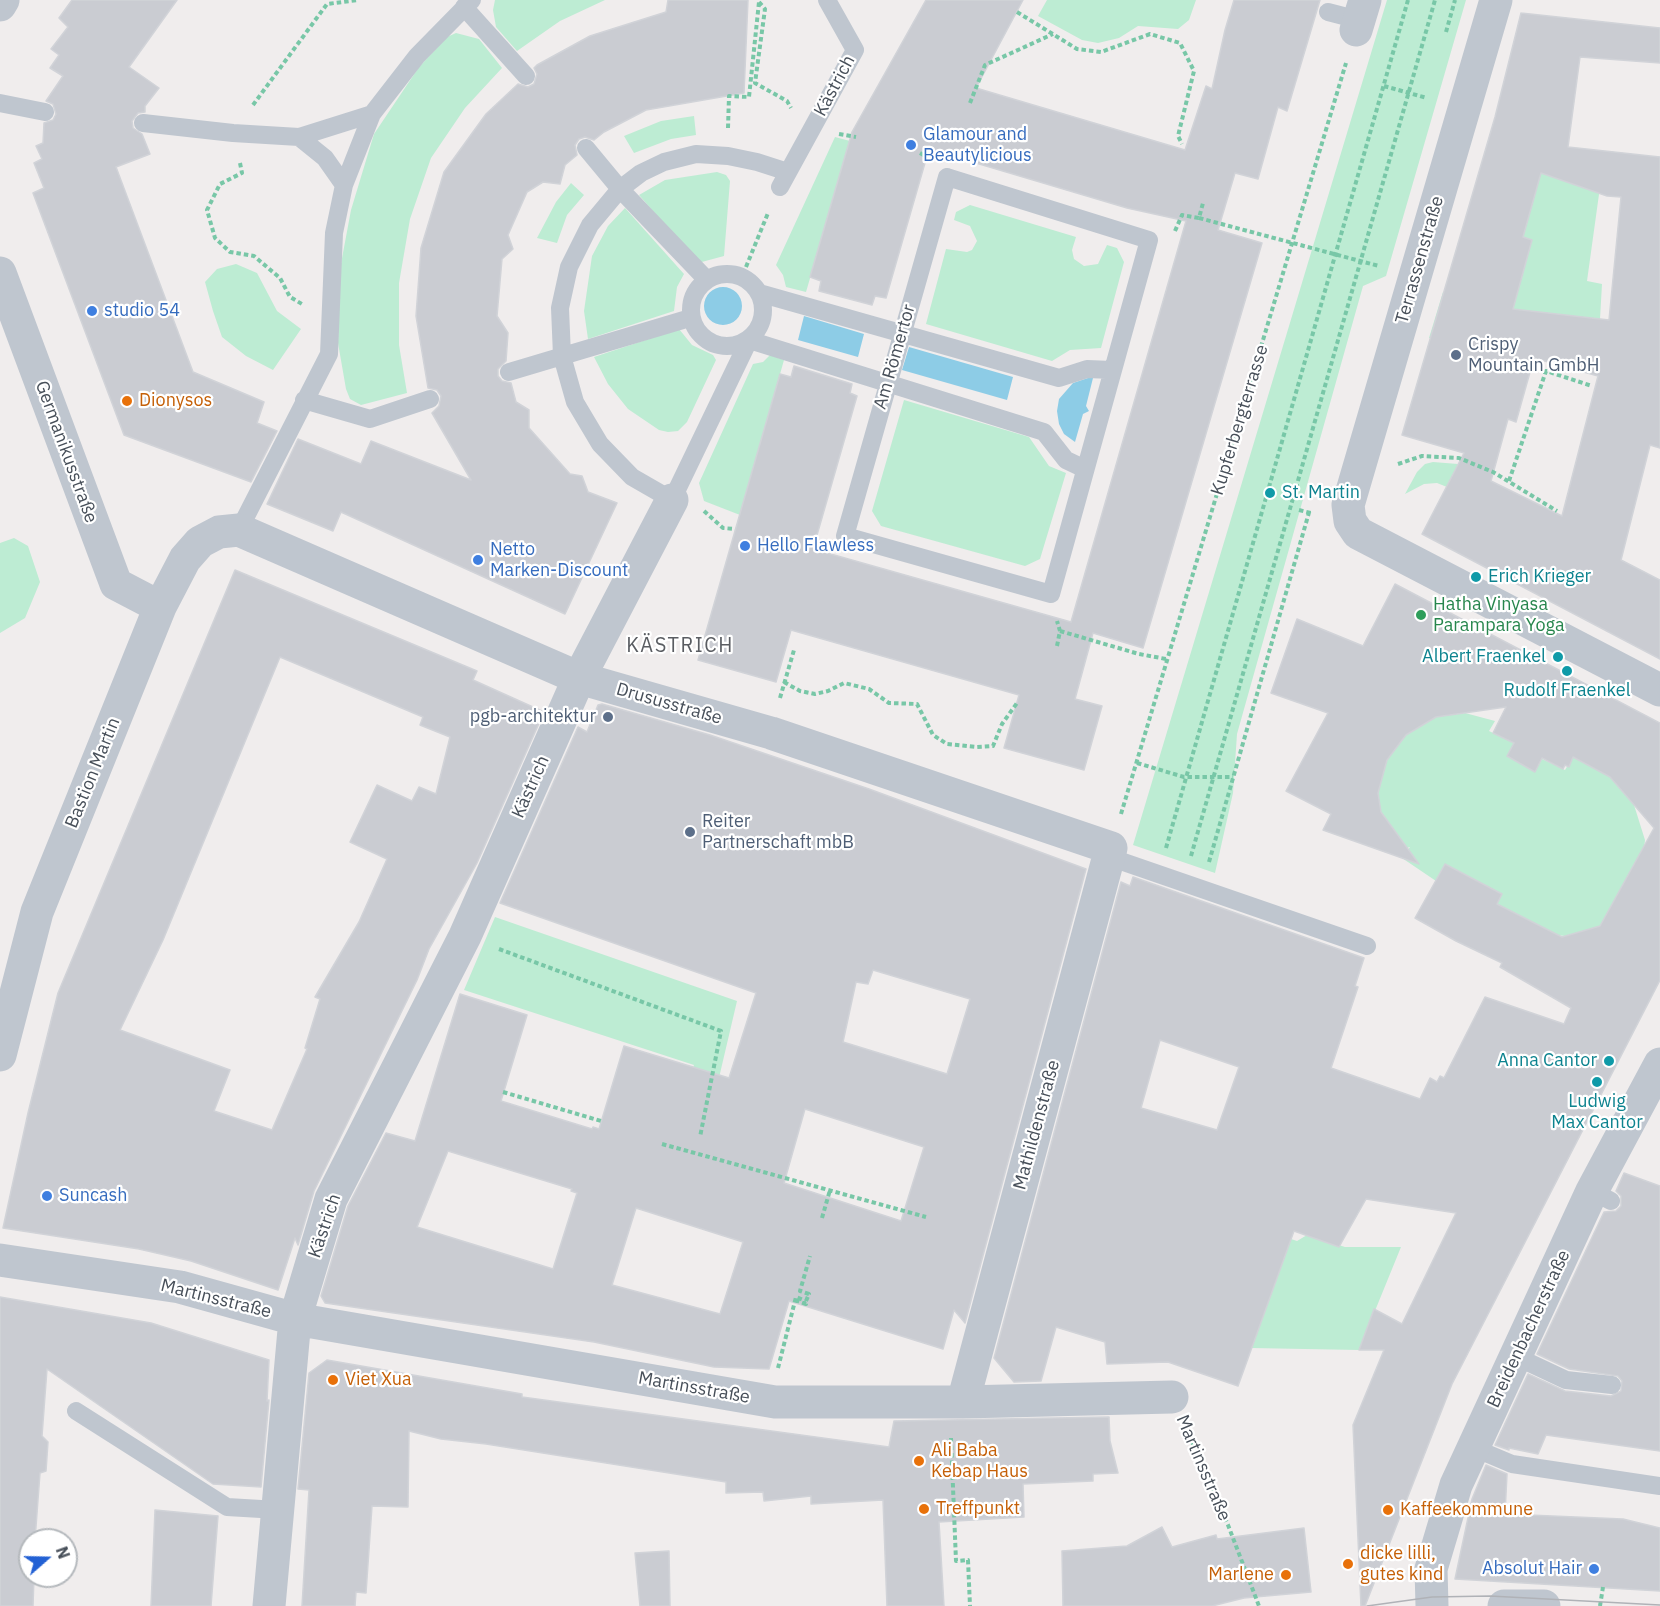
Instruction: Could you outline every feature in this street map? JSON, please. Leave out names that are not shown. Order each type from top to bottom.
[{"type":"street","points":[[0,5],[3,0]]},
{"type":"street","name":"Terrassenstraße","points":[[1496,0],[1348,505],[1350,521],[1358,533],[1660,690]]},
{"type":"street","name":"Germanikusstraße","points":[[0,273],[116,584],[160,607]]},
{"type":"street","name":"Kästrich","points":[[268,1606],[295,1319],[331,1199],[465,936],[579,678],[672,500]]},
{"type":"street","name":"Bastion Martin","points":[[0,1055],[37,912],[160,607],[185,559],[200,542],[219,532],[239,530]]},
{"type":"street","name":"Drususstraße","points":[[239,530],[579,678],[771,733],[1113,841]]},
{"type":"street","name":"Mathildenstraße","points":[[963,1402],[1113,841]]},
{"type":"street","name":"Breidenbacherstraße","points":[[1432,1606],[1431,1569],[1456,1485],[1517,1357],[1602,1196],[1660,1064]]},
{"type":"street","name":"Martinsstraße","points":[[0,1260],[180,1287],[295,1319],[775,1402],[963,1402],[1172,1396]]},
{"type":"street","points":[[1504,1606],[1544,1606]]},
{"type":"lane","name":"Kästrich","points":[[672,500],[632,477],[600,444],[575,402],[562,356],[560,308],[569,267],[590,225],[620,189],[641,173],[664,162],[696,154],[728,156],[758,162],[784,180],[855,50],[827,0]]},
{"type":"lane","points":[[239,530],[329,354],[334,233],[344,185],[372,114],[417,56],[468,4],[526,76]]},
{"type":"lane","points":[[1328,12],[1360,17]]},
{"type":"lane","points":[[0,103],[45,112]]},
{"type":"lane","points":[[143,123],[233,134],[299,137],[372,114]]},
{"type":"lane","points":[[299,137],[325,159],[344,185]]},
{"type":"lane","points":[[586,148],[620,189],[706,280]]},
{"type":"lane","name":"Am Römertor","points":[[1085,469],[1051,594],[845,536],[901,334],[948,177],[1149,240]]},
{"type":"lane","points":[[672,500],[749,340],[758,330],[762,318],[763,305],[752,283],[741,277],[717,275],[706,280],[692,299],[690,318],[698,333],[717,346],[728,347],[749,340],[1044,432],[1066,460],[1085,469],[1149,240]]},
{"type":"lane","points":[[759,293],[1059,378],[1087,369],[1112,370]]},
{"type":"lane","points":[[508,372],[690,318]]},
{"type":"lane","points":[[304,400],[370,419],[430,399]]},
{"type":"lane","points":[[1113,841],[1159,874],[1367,946]]},
{"type":"lane","points":[[1517,1357],[1566,1380],[1611,1385]]},
{"type":"lane","points":[[76,1411],[227,1507],[278,1510]]},
{"type":"lane","points":[[1474,1448],[1512,1464],[1660,1486]]},
{"type":"path","points":[[329,318],[290,297],[280,278],[254,256],[230,252],[215,238],[207,210],[220,184],[242,173],[233,134],[327,4],[358,0]]},
{"type":"path","points":[[1159,874],[1184,777],[1408,0]]},
{"type":"path","points":[[1183,883],[1435,0]]},
{"type":"path","points":[[759,1],[765,9],[755,83],[787,101]]},
{"type":"path","points":[[728,156],[729,96],[749,97],[759,1]]},
{"type":"path","points":[[1017,12],[1077,49],[1101,52],[1150,34],[1180,43],[1194,71],[1178,136],[1182,144]]},
{"type":"path","name":"Kupferbergterrasse","points":[[1113,841],[1360,17]]},
{"type":"path","points":[[970,103],[985,65],[1053,34]]},
{"type":"path","points":[[1384,86],[1427,98]]},
{"type":"path","points":[[1199,218],[1203,203]]},
{"type":"path","points":[[741,277],[769,211]]},
{"type":"path","points":[[1149,240],[1170,240],[1182,215],[1379,266]]},
{"type":"path","points":[[1509,481],[1546,371],[1592,386]]},
{"type":"path","points":[[1354,484],[1407,460],[1439,455],[1459,458],[1509,481],[1557,511]]},
{"type":"path","points":[[1299,510],[1309,512]]},
{"type":"path","points":[[1207,891],[1233,777],[1301,540]]},
{"type":"path","points":[[1057,646],[1060,630],[1139,654],[1166,659]]},
{"type":"path","points":[[794,650],[784,682],[800,691],[815,694],[828,691],[844,682],[869,688],[889,703],[917,704],[933,735],[947,744],[993,746],[1002,724],[1017,703]]},
{"type":"path","points":[[1136,763],[1184,777],[1233,777]]},
{"type":"path","points":[[465,936],[721,1031],[700,1137]]},
{"type":"path","points":[[503,1092],[602,1121]]},
{"type":"path","points":[[662,1144],[927,1217]]},
{"type":"path","points":[[822,1218],[830,1190]]},
{"type":"path","points":[[775,1402],[778,1369],[795,1300],[806,1304],[809,1294],[800,1291],[810,1256]]},
{"type":"path","name":"Martinsstraße","points":[[1172,1396],[1228,1525],[1258,1606]]},
{"type":"path","points":[[963,1402],[950,1420],[956,1561],[968,1560],[970,1606]]},
{"type":"path","points":[[1600,1606],[1603,1587]]},
{"type":"green space","points":[[495,0],[605,0],[560,21],[517,51],[496,27],[493,10]]},
{"type":"green space","points":[[1047,0],[1196,0],[1189,20],[1178,29],[1138,26],[1119,38],[1098,43],[1082,40],[1038,16]]},
{"type":"green space","points":[[1387,0],[1466,0],[1386,276],[1363,286],[1237,734],[1233,793],[1215,873],[1133,845]]},
{"type":"green space","points":[[456,33],[479,39],[502,68],[465,108],[431,158],[410,219],[399,283],[399,345],[407,393],[361,405],[350,399],[346,389],[338,343],[340,269],[351,210],[374,134],[419,67],[447,37]]},
{"type":"green space","points":[[694,116],[696,135],[671,139],[634,153],[624,136],[661,121]]},
{"type":"green space","points":[[835,137],[850,141],[806,292],[786,287],[783,275],[776,265]]},
{"type":"green space","points":[[717,172],[726,175],[730,181],[724,256],[698,263],[639,195],[665,180]]},
{"type":"green space","points":[[1541,173],[1600,187],[1587,281],[1602,284],[1600,319],[1565,315],[1504,338],[1429,338],[1443,292],[1512,312],[1532,240],[1523,237]]},
{"type":"green space","points":[[571,183],[584,195],[567,215],[557,243],[537,238],[556,202]]},
{"type":"green space","points":[[970,205],[1076,237],[1072,250],[1074,259],[1084,266],[1098,264],[1107,245],[1117,248],[1124,262],[1101,348],[1070,350],[1052,361],[926,324],[946,249],[967,252],[972,250],[977,241],[970,226],[954,220],[956,212]]},
{"type":"green space","points":[[625,208],[684,274],[677,287],[674,311],[588,339],[584,311],[592,256],[608,226]]},
{"type":"green space","points":[[236,264],[257,273],[277,311],[301,329],[273,370],[246,356],[222,337],[205,282],[217,269]]},
{"type":"green space","points":[[679,329],[692,345],[713,355],[716,360],[687,422],[678,431],[668,432],[659,430],[628,409],[608,384],[594,357]]},
{"type":"green space","points":[[770,355],[784,360],[740,515],[704,501],[699,483],[753,364],[763,362]]},
{"type":"green space","points":[[904,400],[1029,437],[1049,466],[1066,473],[1040,559],[1025,566],[881,526],[872,511]]},
{"type":"green space","points":[[1433,462],[1458,464],[1447,487],[1437,483],[1424,484],[1405,494],[1417,472],[1425,464]]},
{"type":"green space","points":[[14,538],[28,546],[40,582],[25,618],[0,633],[0,543]]},
{"type":"green space","points":[[1465,713],[1495,721],[1489,731],[1514,743],[1508,754],[1530,767],[1537,768],[1542,759],[1565,770],[1573,757],[1610,777],[1634,805],[1645,840],[1641,878],[1630,872],[1617,896],[1627,902],[1600,926],[1565,936],[1528,932],[1531,922],[1497,904],[1502,894],[1446,865],[1436,881],[1402,858],[1410,847],[1407,848],[1392,827],[1383,830],[1378,793],[1387,760],[1406,735],[1436,717]]},
{"type":"green space","points":[[495,917],[737,1001],[703,1146],[672,1138],[694,1065],[464,990]]},
{"type":"green space","points":[[1307,1235],[1345,1247],[1401,1247],[1359,1350],[1251,1348],[1291,1239],[1297,1241]]},
{"type":"water","points":[[723,287],[737,292],[742,306],[737,320],[723,325],[709,320],[704,306],[709,292]]},
{"type":"water","points":[[804,316],[864,334],[858,357],[798,340]]},
{"type":"water","points":[[909,347],[1013,377],[1007,400],[902,370]]},
{"type":"water","points":[[1093,378],[1086,406],[1089,411],[1083,414],[1075,442],[1064,434],[1059,424],[1057,411],[1059,399],[1073,383]]},
{"type":"building","points":[[72,0],[177,0],[129,67],[159,88],[145,106],[145,112],[138,113],[132,121],[133,128],[142,134],[150,154],[116,167],[193,372],[264,402],[257,423],[277,431],[251,482],[124,435],[33,193],[44,188],[34,163],[42,159],[36,146],[43,143],[44,123],[53,120],[56,114],[53,104],[46,101],[63,76],[50,68],[59,55],[51,49],[68,27],[59,18]]},
{"type":"building","points":[[668,0],[748,0],[744,93],[646,110],[604,132],[594,140],[585,137],[579,139],[575,145],[577,155],[565,165],[560,184],[543,182],[527,192],[508,235],[513,249],[502,259],[497,316],[508,333],[506,361],[498,369],[498,376],[502,381],[511,383],[516,402],[529,410],[529,428],[570,474],[582,476],[588,492],[617,503],[565,614],[341,512],[333,531],[267,504],[298,439],[361,464],[371,441],[471,480],[432,413],[439,406],[441,396],[437,390],[428,388],[416,316],[421,248],[444,172],[486,114],[518,84],[528,87],[534,84],[537,74],[534,68],[537,65],[590,36],[666,12]]},
{"type":"building","points":[[926,0],[1023,0],[976,88],[1185,150],[1206,86],[1212,89],[1234,0],[1320,0],[1287,111],[1278,107],[1258,179],[1235,173],[1218,230],[1262,243],[1143,648],[1093,633],[1075,699],[1102,706],[1084,770],[1004,748],[1019,695],[791,630],[776,682],[698,660],[780,374],[791,377],[794,366],[852,384],[850,393],[857,396],[813,549],[1071,622],[1186,221],[1127,208],[929,149],[886,298],[875,296],[872,305],[819,291],[821,281],[810,277],[852,132]]},
{"type":"building","points":[[1521,13],[1660,28],[1660,63],[1580,57],[1568,147],[1660,157],[1660,448],[1650,445],[1621,560],[1660,580],[1660,659],[1422,534],[1464,453],[1402,435],[1495,117]],"holes":[[[1541,173],[1607,196],[1621,197],[1609,320],[1513,309],[1532,240],[1523,237]],[[1534,358],[1598,376],[1562,516],[1491,481],[1508,419],[1516,422]]]},
{"type":"building","points":[[235,570],[477,671],[473,680],[544,712],[477,863],[429,949],[417,980],[314,1191],[298,1245],[295,1238],[278,1290],[191,1261],[139,1249],[3,1228],[28,1113],[58,993]],"holes":[[[280,657],[423,717],[420,725],[450,737],[436,794],[419,787],[412,801],[377,785],[350,842],[387,859],[359,922],[315,997],[320,999],[305,1048],[307,1049],[272,1130],[214,1111],[230,1070],[120,1030],[163,940]]]},
{"type":"building","points":[[1395,584],[1660,723],[1660,980],[1452,1384],[1365,1606],[1361,1606],[1353,1425],[1384,1350],[1359,1350],[1374,1309],[1402,1324],[1456,1213],[1366,1199],[1339,1247],[1294,1231],[1238,1386],[1168,1362],[1107,1364],[1105,1342],[1056,1327],[1041,1381],[1014,1382],[994,1358],[1121,882],[1130,886],[1133,877],[1364,958],[1355,986],[1358,987],[1331,1068],[1420,1099],[1430,1078],[1437,1082],[1440,1076],[1444,1078],[1485,997],[1564,1024],[1571,1008],[1500,967],[1502,963],[1415,918],[1445,864],[1502,894],[1497,904],[1562,937],[1600,926],[1654,828],[1610,777],[1573,757],[1569,767],[1565,765],[1563,769],[1542,758],[1535,772],[1507,756],[1514,743],[1493,733],[1506,707],[1436,717],[1406,735],[1387,760],[1378,793],[1381,812],[1419,864],[1323,830],[1331,814],[1286,791],[1328,713],[1271,693],[1297,619],[1363,646]],"holes":[[[1160,1040],[1239,1067],[1217,1130],[1141,1108]]]},
{"type":"building","points":[[602,704],[710,735],[869,789],[1086,869],[965,1323],[954,1310],[943,1349],[789,1301],[769,1369],[714,1367],[594,1342],[325,1303],[321,1296],[348,1206],[386,1133],[415,1141],[460,994],[527,1015],[501,1101],[592,1129],[593,1127],[599,1129],[624,1046],[729,1078],[756,993],[500,903],[578,727],[587,732],[598,705]],"holes":[[[873,970],[970,999],[947,1074],[843,1042],[856,982],[868,984]],[[805,1109],[924,1147],[901,1221],[784,1183]],[[448,1151],[572,1189],[571,1191],[577,1193],[553,1269],[417,1227]],[[636,1208],[743,1242],[720,1314],[612,1285]]]},
{"type":"building","points":[[1624,1173],[1660,1186],[1660,1451],[1546,1435],[1538,1454],[1509,1448],[1509,1450],[1495,1445],[1528,1374],[1565,1391],[1611,1396],[1621,1391],[1622,1381],[1618,1376],[1569,1369],[1537,1354],[1604,1212],[1616,1211],[1621,1206],[1621,1196],[1616,1191]]},
{"type":"building","points":[[0,1297],[151,1323],[269,1360],[267,1401],[269,1400],[261,1487],[213,1484],[47,1369],[42,1436],[48,1442],[46,1471],[40,1473],[36,1528],[18,1528],[18,1588],[34,1588],[33,1606],[0,1606]]},
{"type":"building","points":[[327,1360],[522,1394],[522,1397],[889,1447],[894,1421],[1109,1417],[1110,1441],[1118,1473],[1093,1474],[1093,1481],[1023,1484],[1024,1517],[939,1522],[944,1606],[887,1606],[883,1500],[811,1504],[811,1496],[764,1501],[763,1492],[726,1493],[726,1482],[441,1439],[409,1431],[408,1507],[372,1506],[366,1593],[356,1592],[355,1606],[302,1606],[309,1490],[298,1489],[309,1373]]},
{"type":"building","points":[[1486,1465],[1507,1474],[1505,1514],[1623,1519],[1660,1528],[1660,1591],[1455,1579],[1472,1499]]},
{"type":"building","points":[[155,1510],[218,1516],[211,1606],[151,1606]]},
{"type":"building","points":[[1162,1527],[1172,1547],[1216,1535],[1217,1539],[1304,1528],[1311,1592],[1244,1598],[1212,1606],[1063,1606],[1062,1551],[1127,1546]]},
{"type":"building","points":[[669,1551],[670,1606],[640,1606],[635,1553]]},
{"type":"tram line","points":[[1367,1606],[1432,1597],[1490,1596],[1660,1605]]},
{"type":"place","name":"Glamour and Beautylicious","points":[[911,145]]},
{"type":"place","name":"studio 54","points":[[92,311]]},
{"type":"place","name":"Crispy Mountain GmbH","points":[[1456,355]]},
{"type":"place","name":"Dionysos","points":[[127,401]]},
{"type":"place","name":"St. Martin","points":[[1270,493]]},
{"type":"place","name":"Hello Flawless","points":[[745,546]]},
{"type":"place","name":"Netto Marken-Discount","points":[[478,560]]},
{"type":"place","name":"Erich Krieger","points":[[1476,577]]},
{"type":"place","name":"Hatha Vinyasa Parampara Yoga","points":[[1421,615]]},
{"type":"place","name":"Albert Fraenkel","points":[[1558,657]]},
{"type":"place","name":"Rudolf Fraenkel","points":[[1567,671]]},
{"type":"place","name":"pgb-architektur","points":[[608,717]]},
{"type":"place","name":"Reiter Partnerschaft mbB","points":[[690,832]]},
{"type":"place","name":"Anna Cantor","points":[[1609,1061]]},
{"type":"place","name":"Ludwig Max Cantor","points":[[1597,1082]]},
{"type":"place","name":"Suncash","points":[[47,1196]]},
{"type":"place","name":"Viet Xua","points":[[333,1380]]},
{"type":"place","name":"Ali Baba Kebap Haus","points":[[919,1461]]},
{"type":"place","name":"Treffpunkt","points":[[924,1509]]},
{"type":"place","name":"Kaffeekommune","points":[[1388,1510]]},
{"type":"place","name":"dicke lilli, gutes kind","points":[[1348,1564]]},
{"type":"place","name":"Absolut Hair","points":[[1594,1569]]},
{"type":"place","name":"Marlene","points":[[1286,1575]]},
{"type":"district","name":"KÄSTRICH","points":[[680,646]]}]
